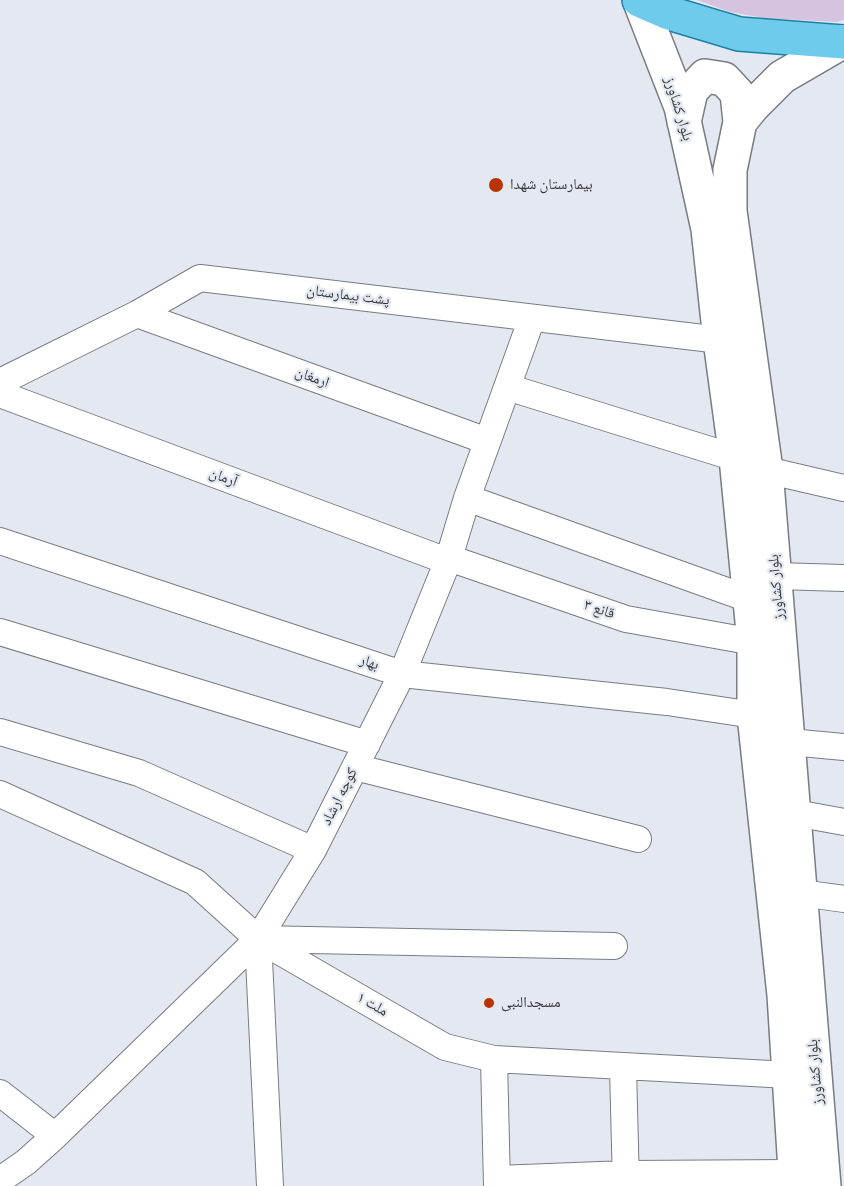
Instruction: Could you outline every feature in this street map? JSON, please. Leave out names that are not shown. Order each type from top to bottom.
[{"type":"main road","points":[[639,1],[669,13],[739,34],[843,42]]},
{"type":"main road","name":"بلوار کشاورز","points":[[639,1],[681,107],[708,229],[736,458],[750,599],[754,642],[754,715],[784,995],[789,1075],[817,1178]]},
{"type":"main road","name":"بلوار کشاورز","points":[[817,1178],[801,893],[776,576],[766,470],[730,211],[730,170],[740,122],[753,106],[782,77],[843,42]]},
{"type":"main road","points":[[684,122],[691,92],[705,76],[724,79],[737,93],[740,122]]},
{"type":"street","name":"پشت بیمارستان","points":[[0,382],[137,314],[200,278],[720,340]]},
{"type":"street","name":"ارمغان","points":[[137,314],[487,441]]},
{"type":"street","name":"کوچه ارشاد","points":[[0,1180],[26,1162],[55,1136],[258,939],[313,850],[402,674],[448,559],[467,498],[532,318]]},
{"type":"street","points":[[507,387],[736,458]]},
{"type":"street","name":"آرمان","points":[[0,394],[448,559]]},
{"type":"street","points":[[766,470],[844,488]]},
{"type":"street","points":[[467,498],[750,599]]},
{"type":"street","name":"بهار","points":[[0,541],[402,674],[667,702],[754,715]]},
{"type":"street","name":"قانع ۳","points":[[448,559],[626,619],[754,642]]},
{"type":"street","points":[[776,576],[844,578]]},
{"type":"street","points":[[0,632],[366,744]]},
{"type":"street","points":[[0,732],[139,773],[313,850]]},
{"type":"street","points":[[790,742],[844,747]]},
{"type":"street","points":[[355,767],[638,839]]},
{"type":"street","name":"ملت ۱","points":[[0,794],[195,882],[258,939],[445,1047],[495,1059],[789,1075]]},
{"type":"street","points":[[795,813],[844,822]]},
{"type":"street","points":[[801,893],[844,899]]},
{"type":"street","points":[[270,1186],[258,939],[614,946]]},
{"type":"street","points":[[495,1059],[497,1182],[817,1178]]},
{"type":"street","points":[[623,1067],[626,1180]]},
{"type":"street","points":[[0,1093],[55,1136]]},
{"type":"shaded area","points":[[697,0],[844,0],[844,20],[836,22],[764,18],[730,12]]},
{"type":"place","name":"بیمارستان شهدا","points":[[496,185]]},
{"type":"place","name":"مسجدالنبی","points":[[489,1003]]}]
